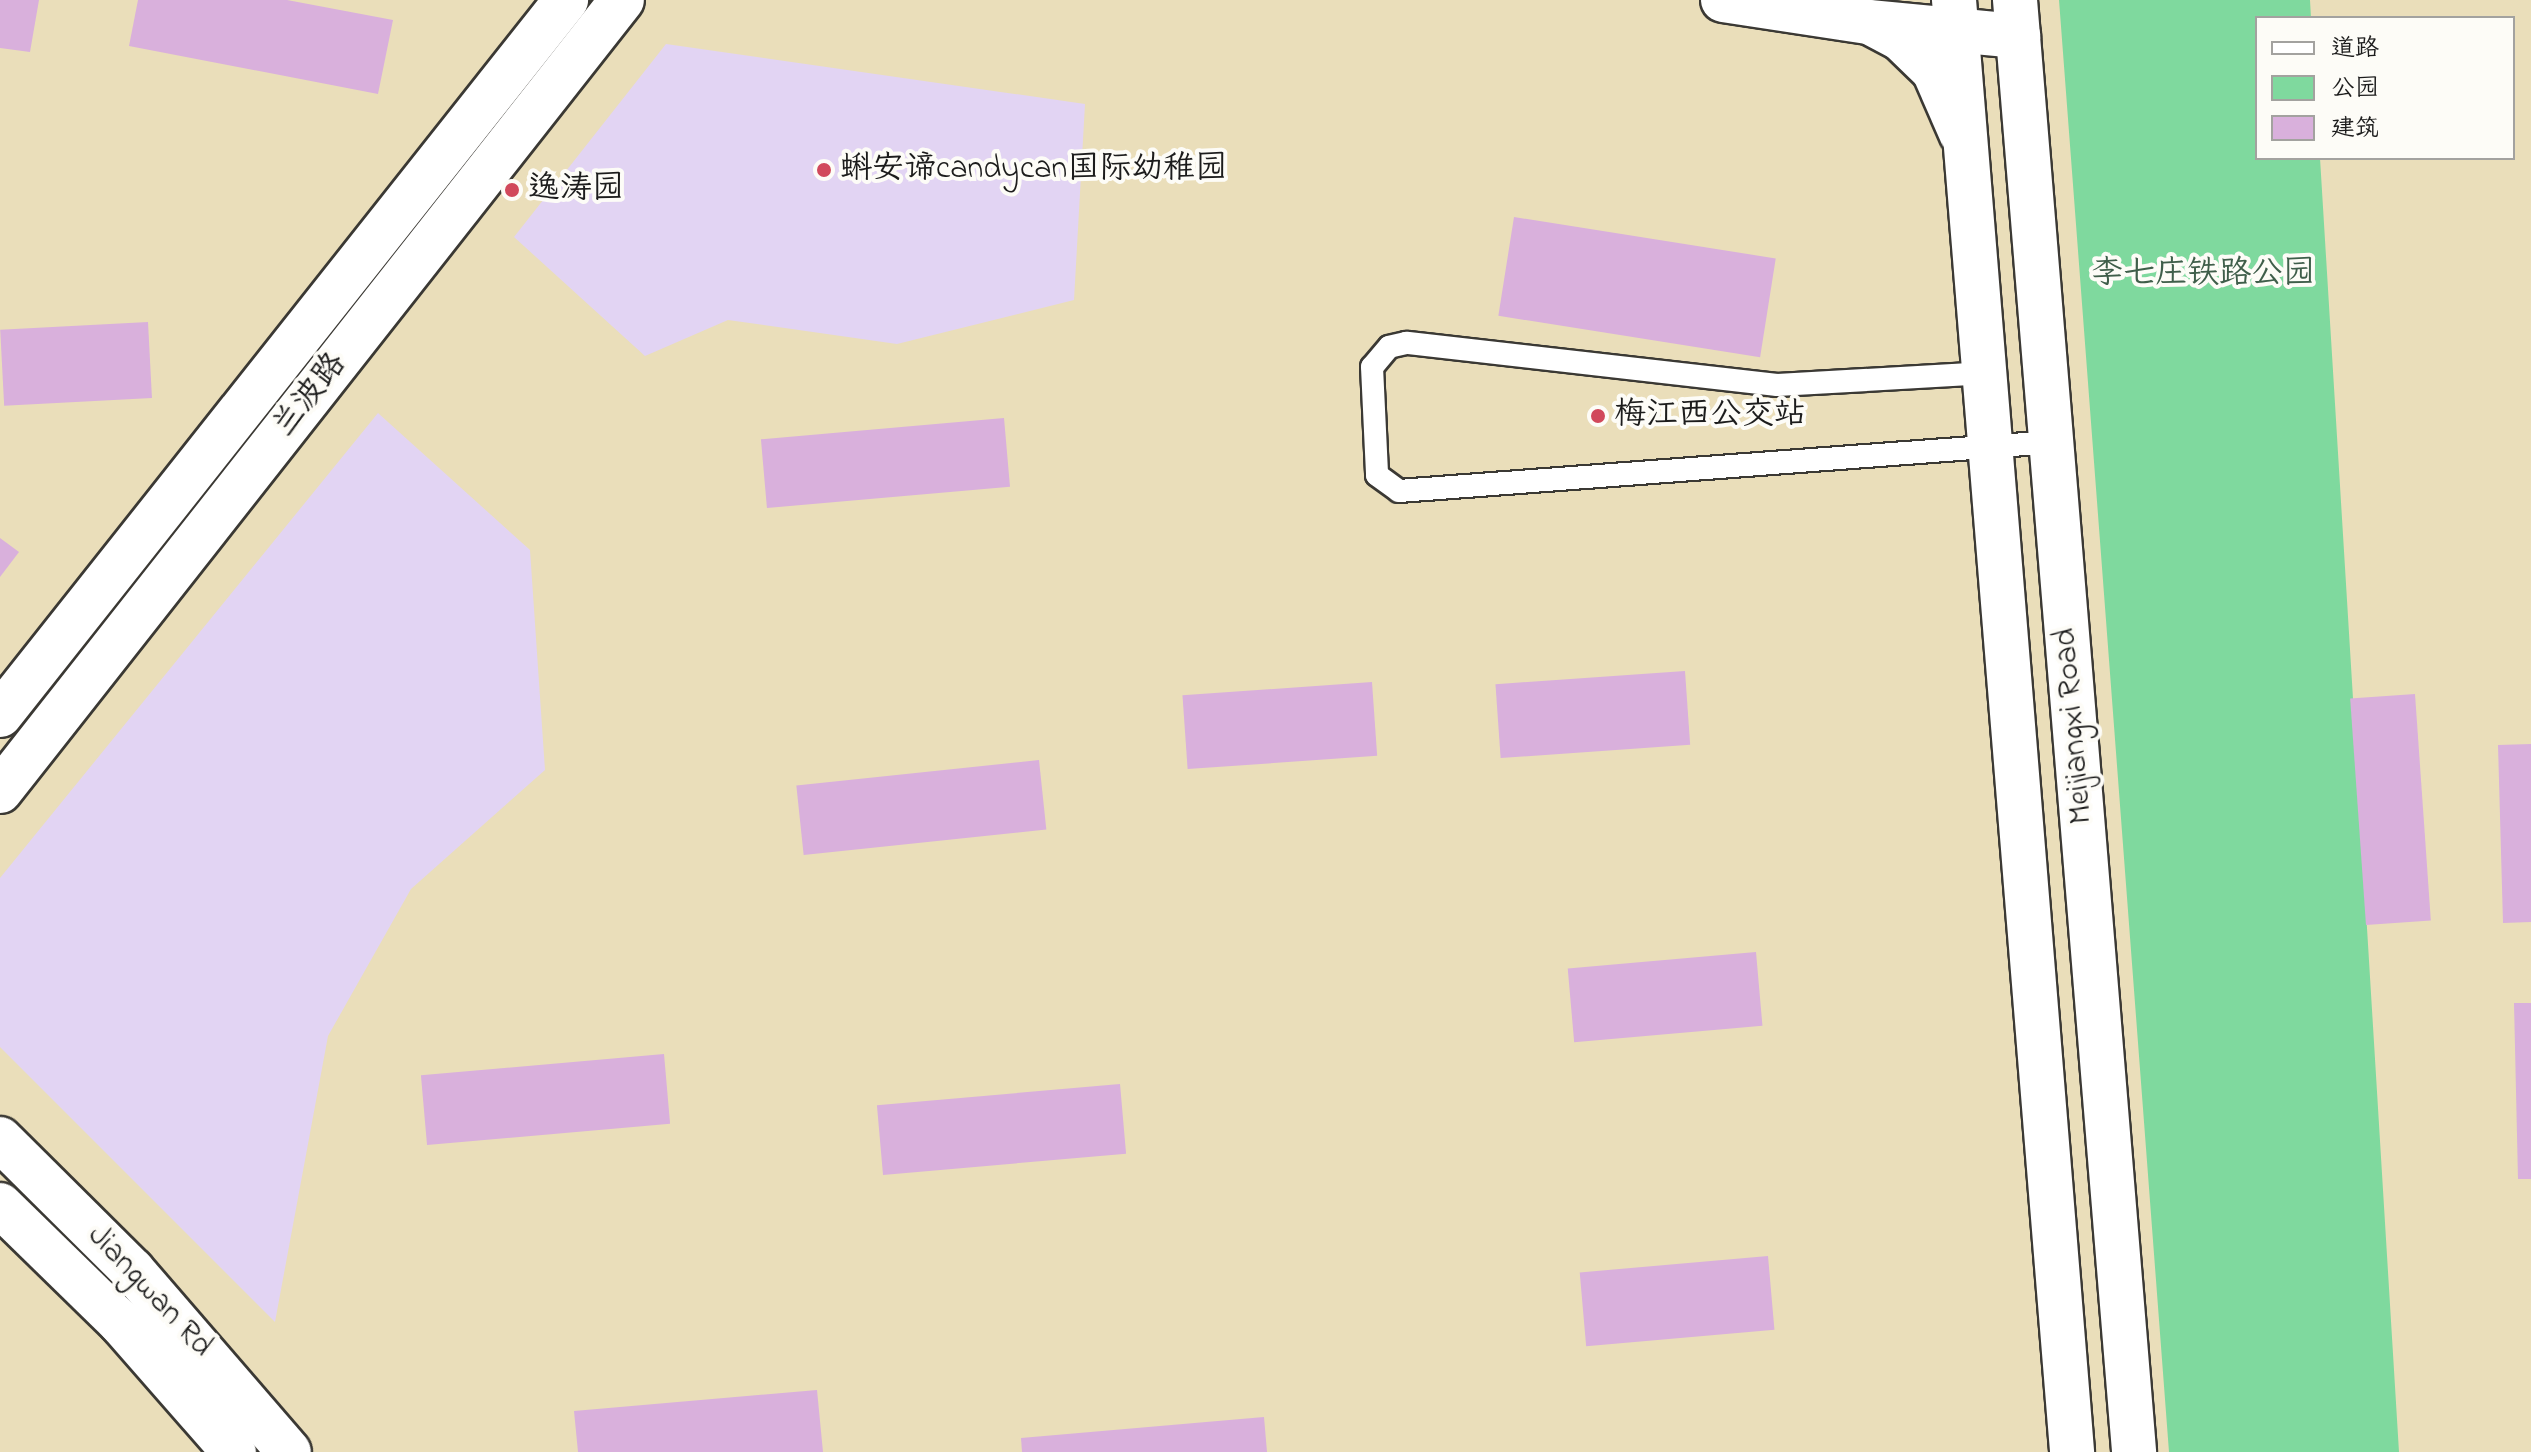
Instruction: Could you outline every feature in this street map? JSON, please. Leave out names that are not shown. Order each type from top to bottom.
[{"type":"main road","name":"兰波路","points":[[0,715],[566,0]]},
{"type":"main road","name":"兰波路","points":[[0,791],[622,0]]},
{"type":"main road","points":[[1723,0],[1869,22],[1974,16]]},
{"type":"main road","name":"Meijiangxi Road","points":[[1974,16],[2028,137],[2134,1452]]},
{"type":"main road","name":"Meijiangxi Road","points":[[1974,16],[1967,147],[2072,1452]]},
{"type":"main road","points":[[1869,22],[1901,39],[1934,71],[1967,147]]},
{"type":"main road","name":"Jiangwan Rd","points":[[0,1139],[132,1270],[289,1452]]},
{"type":"main road","name":"Jiangwan Rd","points":[[0,1205],[120,1322],[234,1452]]},
{"type":"lane","points":[[1987,373],[1777,385],[1406,343],[1379,355],[1369,383],[1377,475],[1399,491],[2052,442]]},
{"type":"shaded area","name":"蝌安谛candycan国际幼稚园","points":[[666,44],[1085,104],[1074,300],[897,344],[728,320],[645,356],[514,237]]},
{"type":"shaded area","points":[[378,413],[530,550],[545,770],[411,889],[328,1036],[275,1322],[0,1047],[0,878]]},
{"type":"green space","name":"李七庄铁路公园","points":[[2059,0],[2310,0],[2311,16],[2255,16],[2255,160],[2320,160],[2399,1452],[2169,1452]]},
{"type":"building","points":[[0,0],[39,0],[30,52],[0,48]]},
{"type":"building","points":[[138,0],[287,0],[393,20],[378,94],[129,46]]},
{"type":"building","points":[[1514,217],[1776,258],[1760,357],[1498,316]]},
{"type":"building","points":[[148,322],[152,398],[4,406],[0,330]]},
{"type":"building","points":[[1004,418],[1010,487],[767,508],[761,439]]},
{"type":"building","points":[[0,538],[19,552],[0,577]]},
{"type":"building","points":[[1685,671],[1690,745],[1501,758],[1495,684]]},
{"type":"building","points":[[1372,682],[1377,756],[1188,769],[1182,695]]},
{"type":"building","points":[[2415,694],[2431,920],[2366,925],[2350,699]]},
{"type":"building","points":[[2531,744],[2531,922],[2503,923],[2498,745]]},
{"type":"building","points":[[1039,760],[1046,830],[804,855],[796,786]]},
{"type":"building","points":[[1756,952],[1762,1026],[1574,1042],[1568,968]]},
{"type":"building","points":[[2514,1003],[2531,1003],[2531,1179],[2518,1179]]},
{"type":"building","points":[[664,1054],[670,1124],[427,1145],[421,1075]]},
{"type":"building","points":[[1120,1084],[1126,1154],[883,1175],[877,1105]]},
{"type":"building","points":[[1768,1256],[1774,1330],[1586,1346],[1580,1272]]},
{"type":"building","points":[[817,1390],[823,1452],[578,1452],[574,1411]]},
{"type":"building","points":[[1264,1417],[1267,1452],[1022,1452],[1021,1438]]},
{"type":"place","name":"蝌安谛candycan国际幼稚园","points":[[824,170]]},
{"type":"place","name":"逸涛园","points":[[512,190]]},
{"type":"place","name":"梅江西公交站","points":[[1598,416]]}]
